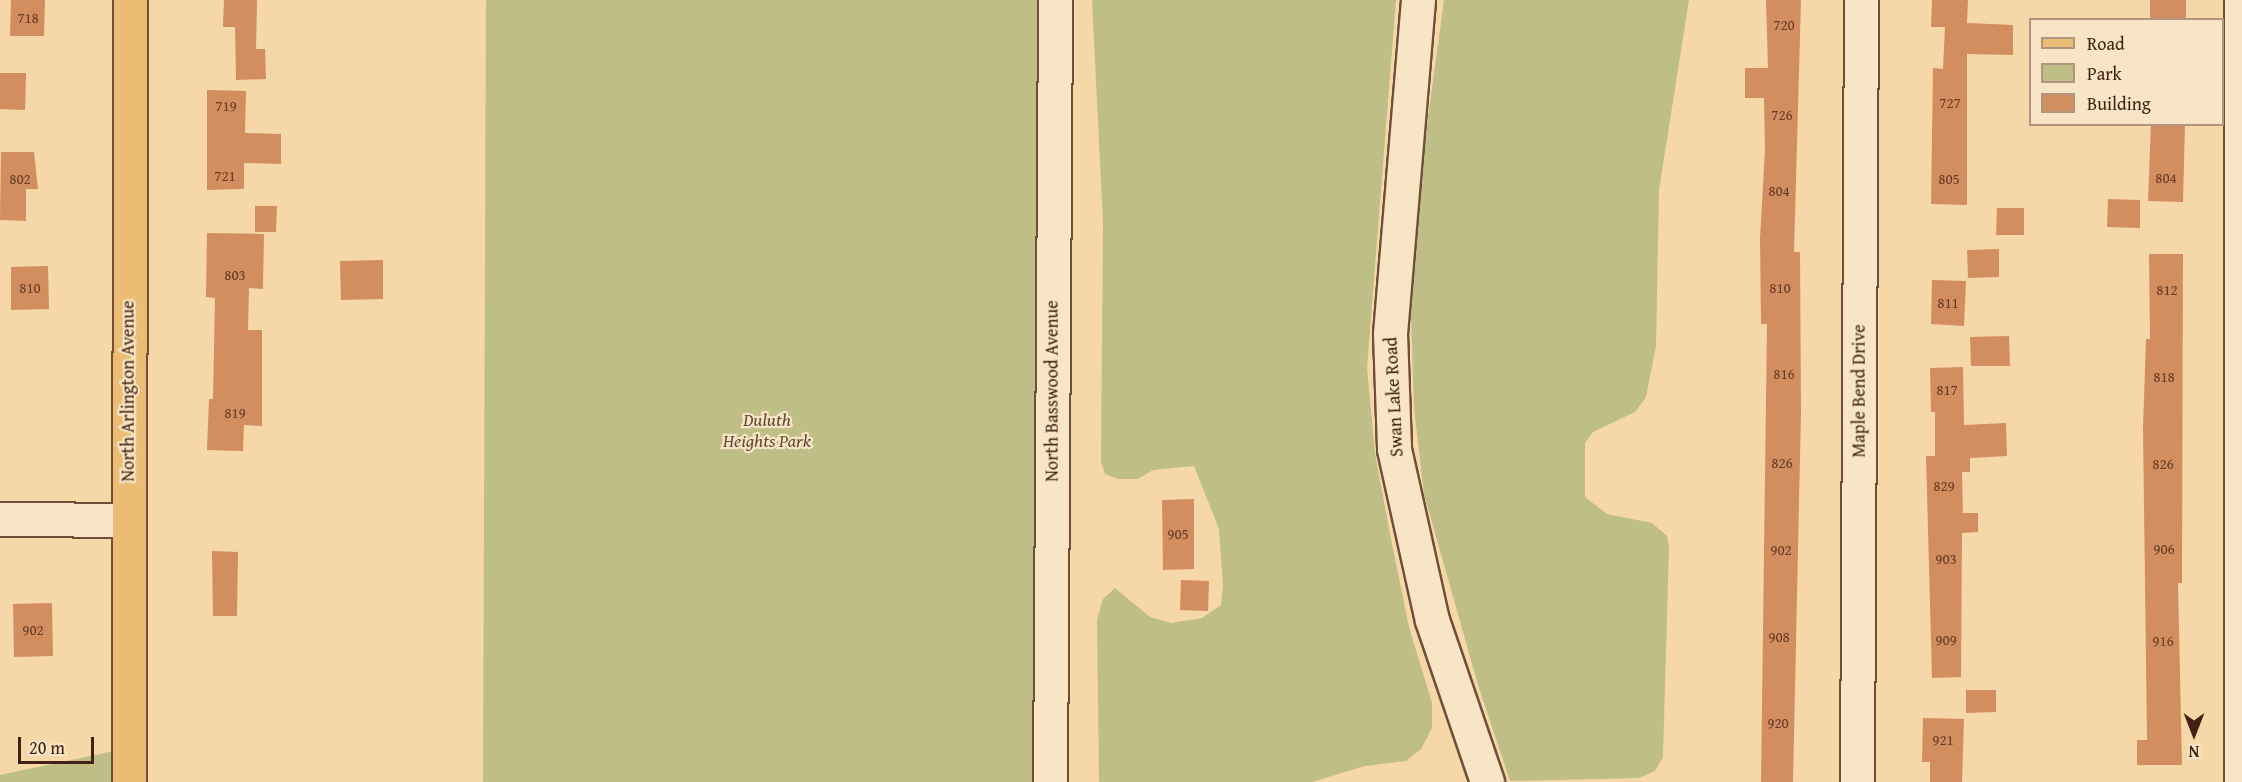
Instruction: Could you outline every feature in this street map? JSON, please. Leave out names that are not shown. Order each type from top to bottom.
[{"type":"main road","name":"North Arlington Avenue","points":[[129,782],[130,0]]},
{"type":"street","name":"North Basswood Avenue","points":[[1050,782],[1055,0]]},
{"type":"street","name":"Swan Lake Road","points":[[1418,0],[1390,333],[1394,449],[1432,620],[1487,782]]},
{"type":"street","name":"Maple Bend Drive","points":[[1857,782],[1861,0]]},
{"type":"street","points":[[2241,0],[2241,782]]},
{"type":"street","points":[[0,519],[128,520]]},
{"type":"green space","name":"Duluth Heights Park","points":[[486,0],[1055,0],[1050,782],[483,782]]},
{"type":"green space","points":[[1092,0],[1396,0],[1367,368],[1375,453],[1389,529],[1409,627],[1432,703],[1432,728],[1421,749],[1406,761],[1365,766],[1312,782],[1099,782],[1097,620],[1103,599],[1115,588],[1150,617],[1171,623],[1202,618],[1221,605],[1223,585],[1219,529],[1194,466],[1153,470],[1138,479],[1118,479],[1105,474],[1101,462],[1103,223]]},
{"type":"green space","points":[[1444,0],[1689,0],[1659,190],[1656,346],[1646,397],[1635,412],[1593,432],[1585,443],[1585,497],[1607,514],[1652,523],[1667,536],[1669,546],[1663,757],[1655,771],[1639,778],[1510,781],[1478,685],[1424,494],[1414,408],[1411,317],[1417,199]]},
{"type":"green space","points":[[128,748],[127,782],[0,782],[0,775]]},
{"type":"building","points":[[11,0],[45,0],[44,36],[10,36]]},
{"type":"building","points":[[224,0],[257,0],[256,49],[265,49],[266,79],[236,80],[235,27],[223,27]]},
{"type":"building","points":[[1766,0],[1801,0],[1794,252],[1800,252],[1801,411],[1793,782],[1761,782],[1767,324],[1761,324],[1760,238],[1765,150],[1764,98],[1745,98],[1745,68],[1768,68]]},
{"type":"building","points":[[1932,0],[1968,0],[1967,23],[2013,25],[2013,55],[1967,54],[1967,205],[1931,204],[1933,68],[1943,69],[1945,27],[1931,27]]},
{"type":"building","points":[[2150,0],[2186,0],[2186,18],[2150,18]]},
{"type":"building","points":[[0,73],[26,73],[25,110],[0,109]]},
{"type":"building","points":[[207,90],[246,91],[245,133],[281,134],[281,164],[244,163],[244,189],[207,190]]},
{"type":"building","points":[[2151,126],[2185,126],[2183,202],[2148,201]]},
{"type":"building","points":[[1,152],[34,152],[38,189],[26,189],[26,221],[0,220]]},
{"type":"building","points":[[2108,199],[2140,200],[2140,228],[2107,227]]},
{"type":"building","points":[[255,206],[277,206],[276,232],[255,232]]},
{"type":"building","points":[[1997,208],[2024,208],[2024,235],[1996,235]]},
{"type":"building","points":[[207,233],[264,234],[263,289],[249,288],[248,330],[262,330],[262,426],[244,425],[243,451],[207,450],[209,399],[213,399],[215,298],[206,297]]},
{"type":"building","points":[[1999,249],[1999,277],[1968,278],[1967,250]]},
{"type":"building","points":[[2149,254],[2183,254],[2182,583],[2178,583],[2182,765],[2137,765],[2137,740],[2147,740],[2143,428],[2146,339],[2150,339]]},
{"type":"building","points":[[383,260],[383,299],[341,300],[340,261]]},
{"type":"building","points":[[48,266],[49,309],[11,310],[11,267]]},
{"type":"building","points":[[1932,280],[1966,281],[1964,326],[1931,324]]},
{"type":"building","points":[[2009,336],[2010,366],[1971,366],[1970,337]]},
{"type":"building","points":[[1963,367],[1964,425],[2006,423],[2007,456],[1970,458],[1970,472],[1962,472],[1963,513],[1978,513],[1978,532],[1962,533],[1961,677],[1932,678],[1926,456],[1935,456],[1935,412],[1931,412],[1930,368]]},
{"type":"building","points":[[1194,499],[1194,569],[1163,570],[1162,500]]},
{"type":"building","points":[[212,551],[238,552],[237,616],[213,616]]},
{"type":"building","points":[[1181,580],[1209,581],[1208,611],[1180,610]]},
{"type":"building","points":[[52,603],[53,656],[14,657],[13,604]]},
{"type":"building","points":[[1966,690],[1996,690],[1996,712],[1966,713]]},
{"type":"building","points":[[1923,718],[1964,719],[1962,782],[1930,782],[1930,762],[1922,762]]}]
